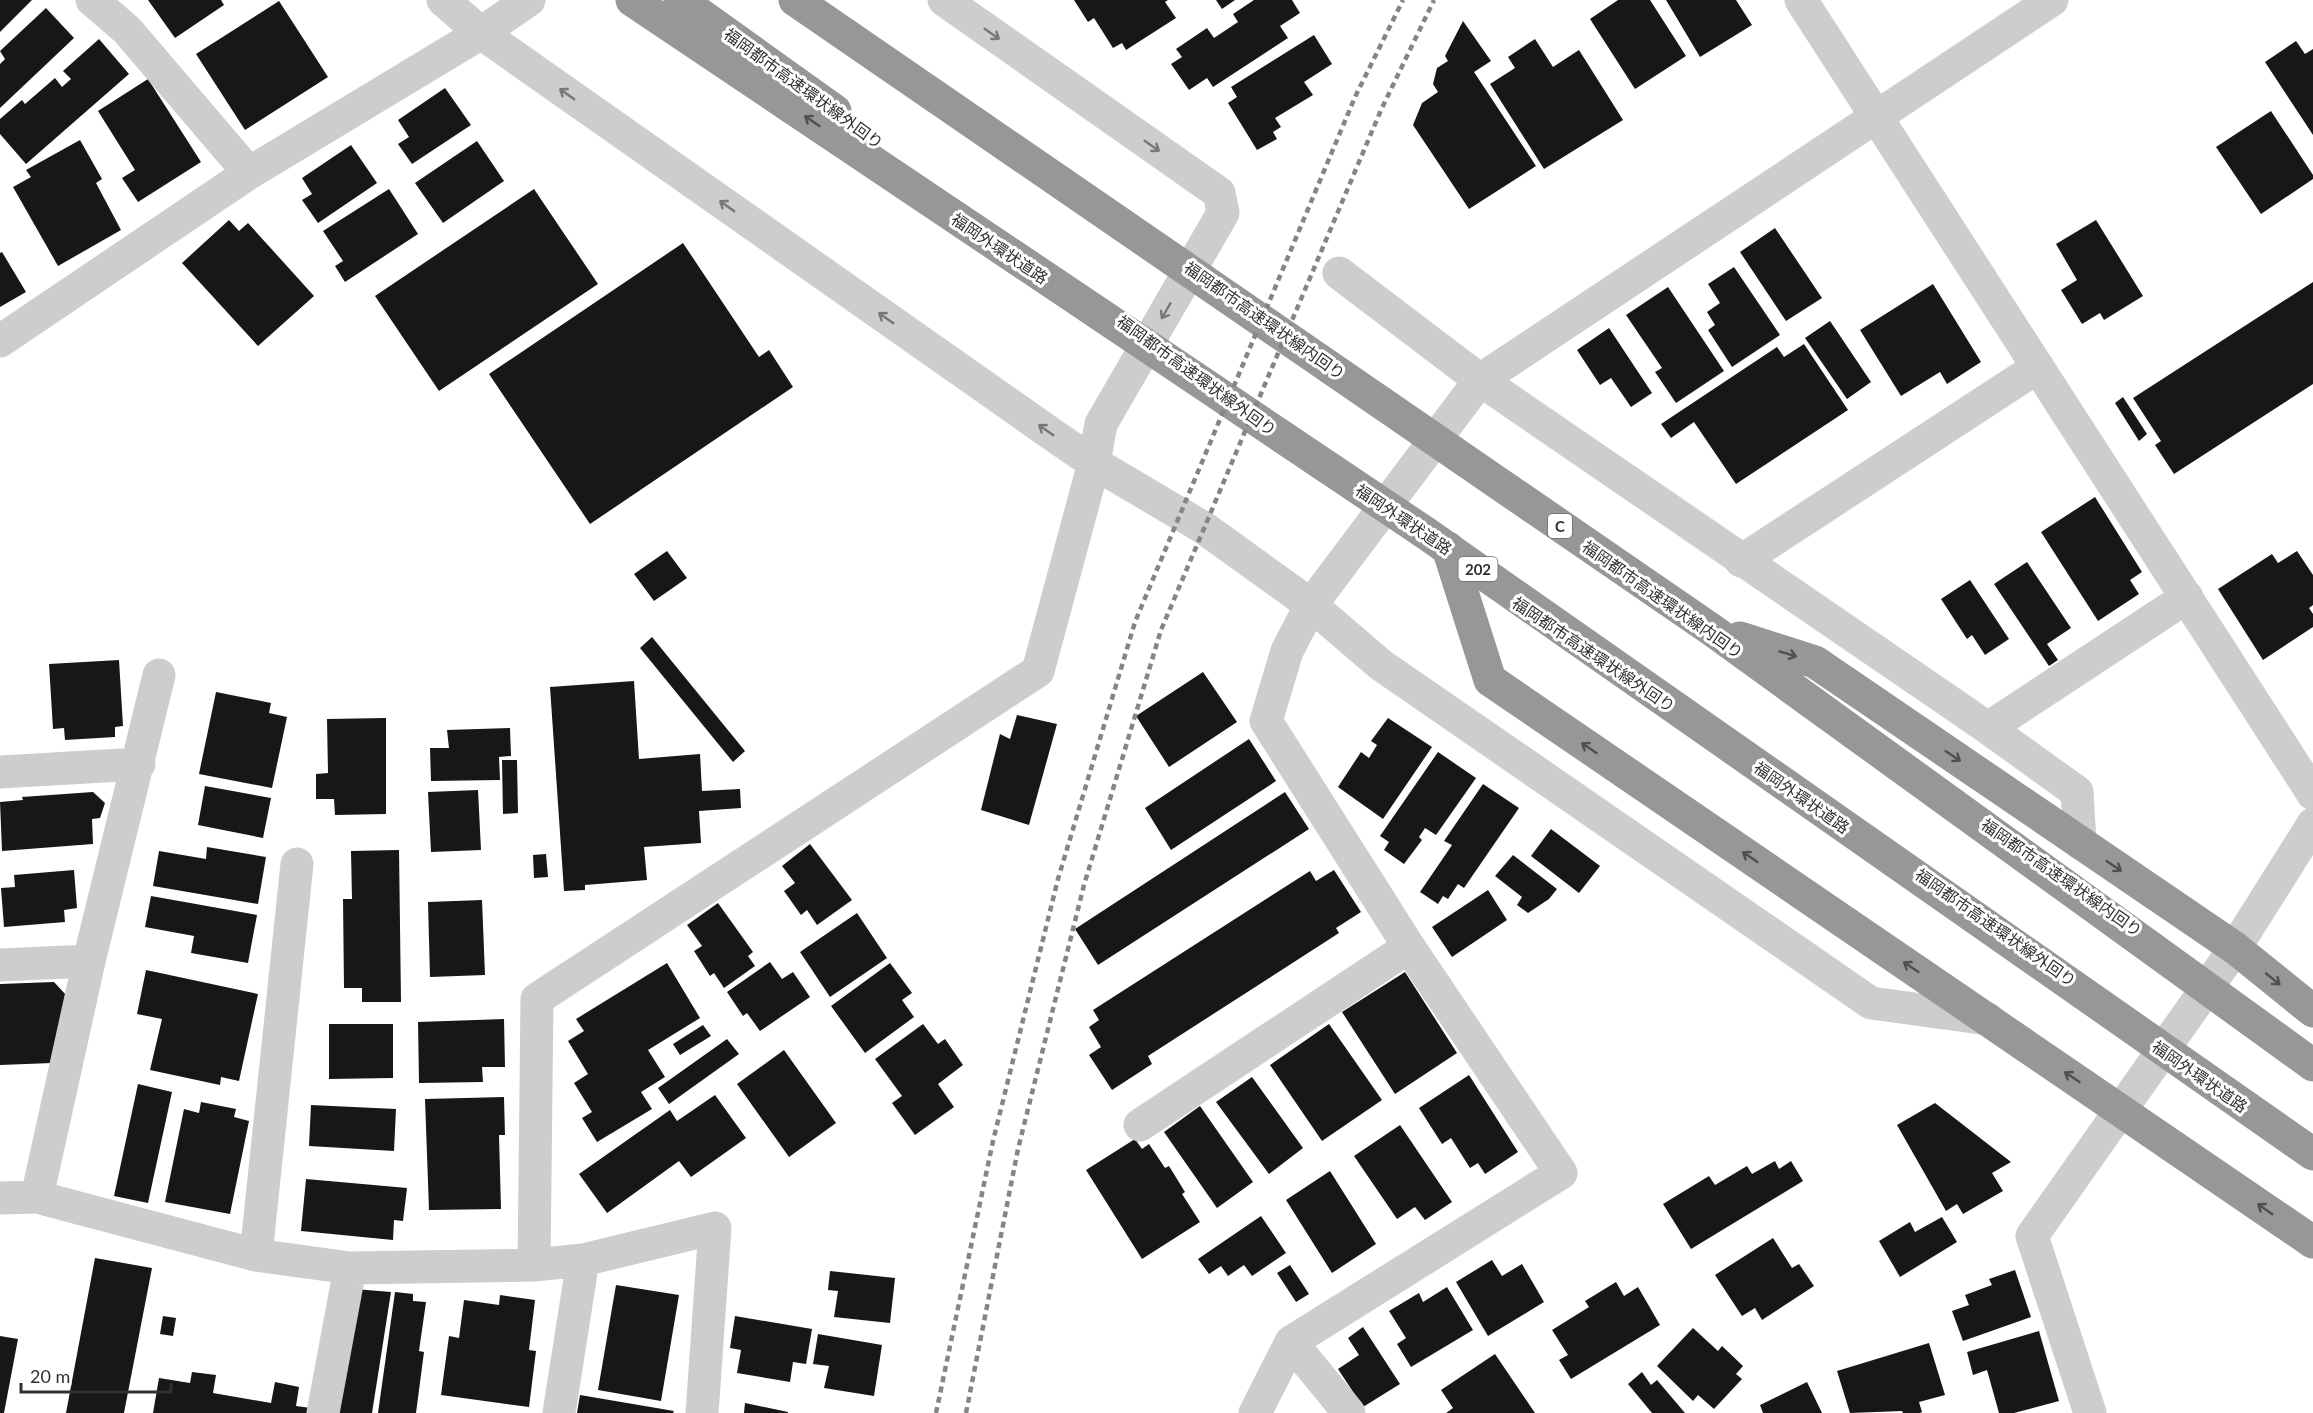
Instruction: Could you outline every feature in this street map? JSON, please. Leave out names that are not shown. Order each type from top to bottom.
[{"type":"highway","name":"福岡外環状道路","points":[[632,0],[1448,548],[2313,1154]]},
{"type":"highway","name":"福岡都市高速環状線外回り","points":[[680,0],[1387,513],[1995,925],[2313,1148]]},
{"type":"highway","points":[[795,0],[1712,630],[2313,1065]]},
{"type":"highway","name":"福岡都市高速環状線内回り","points":[[809,0],[2037,860],[2313,1050]]},
{"type":"highway","points":[[1448,548],[1490,680],[2313,1242]]},
{"type":"highway","points":[[1712,630],[1815,662],[2235,948],[2313,1011]]},
{"type":"street","points":[[92,0],[127,30],[249,173]]},
{"type":"street","points":[[443,0],[480,33],[1094,463],[1204,528],[1311,605],[1381,665],[1870,1003],[1988,1019]]},
{"type":"street","points":[[0,341],[249,173],[480,33],[529,0]]},
{"type":"street","points":[[534,1265],[537,999],[1038,671],[1094,463],[1101,424],[1222,213],[1219,193],[944,0]]},
{"type":"street","points":[[1802,0],[2313,794]]},
{"type":"street","points":[[1256,1413],[1291,1342],[1561,1173],[1409,947],[1266,721],[1287,651],[1311,605],[1480,380],[2052,0]]},
{"type":"street","points":[[1340,273],[1480,380],[1741,561],[1988,728],[2077,792],[2080,843]]},
{"type":"street","points":[[1741,561],[2038,367]]},
{"type":"street","points":[[1988,728],[2187,597]]},
{"type":"street","points":[[37,1197],[89,961],[159,675]]},
{"type":"street","points":[[0,772],[139,764]]},
{"type":"street","points":[[2090,1413],[2032,1236],[2235,948],[2313,824]]},
{"type":"street","points":[[256,1255],[297,864]]},
{"type":"street","points":[[1140,1125],[1409,947]]},
{"type":"street","points":[[0,965],[89,961]]},
{"type":"street","points":[[0,1198],[37,1197],[256,1255],[350,1268],[534,1265],[583,1260],[715,1228],[702,1413]]},
{"type":"street","points":[[559,1413],[583,1260]]},
{"type":"street","points":[[323,1413],[350,1268]]},
{"type":"street","points":[[1291,1342],[1349,1413]]},
{"type":"building","points":[[0,0],[32,0],[0,32]]},
{"type":"building","points":[[148,0],[221,0],[224,5],[175,38]]},
{"type":"building","points":[[1074,0],[1168,0],[1165,2],[1176,18],[1126,50],[1122,43],[1113,48],[1094,18],[1088,22]]},
{"type":"building","points":[[1216,0],[1235,0],[1222,9]]},
{"type":"building","points":[[1254,0],[1292,0],[1300,13],[1280,26],[1288,38],[1213,87],[1207,78],[1189,90],[1171,64],[1182,57],[1176,49],[1207,28],[1214,38],[1238,22],[1233,14]]},
{"type":"building","points":[[1618,0],[1650,0],[1686,56],[1635,89],[1590,19]]},
{"type":"building","points":[[1666,0],[1736,0],[1752,25],[1700,57]]},
{"type":"building","points":[[279,1],[328,77],[245,130],[196,54]]},
{"type":"building","points":[[46,8],[74,38],[0,108],[0,64],[5,59],[0,51]]},
{"type":"building","points":[[1463,21],[1491,61],[1474,72],[1536,166],[1469,209],[1413,125],[1422,103],[1438,92],[1433,84],[1437,68],[1448,61],[1445,56]]},
{"type":"building","points":[[1314,35],[1332,64],[1304,82],[1313,95],[1275,118],[1281,127],[1273,132],[1277,139],[1257,150],[1228,103],[1237,97],[1231,87]]},
{"type":"building","points":[[99,39],[129,74],[26,164],[0,134],[0,119],[22,100],[25,104],[55,78],[62,87],[71,79],[63,71]]},
{"type":"building","points":[[1535,39],[1553,67],[1579,50],[1623,120],[1544,169],[1490,84],[1515,68],[1508,57]]},
{"type":"building","points":[[2296,41],[2305,54],[2313,49],[2313,135],[2265,62]]},
{"type":"building","points":[[148,79],[201,162],[138,202],[122,178],[135,170],[98,111]]},
{"type":"building","points":[[445,88],[471,125],[412,164],[398,144],[409,137],[398,120]]},
{"type":"building","points":[[2271,111],[2313,175],[2313,179],[2261,214],[2216,147]]},
{"type":"building","points":[[80,140],[102,179],[96,183],[121,230],[58,266],[13,187],[31,177],[26,170]]},
{"type":"building","points":[[477,141],[504,181],[443,223],[415,183]]},
{"type":"building","points":[[351,145],[377,183],[318,223],[302,200],[312,194],[302,178]]},
{"type":"building","points":[[389,189],[418,234],[345,282],[335,266],[343,261],[323,231]]},
{"type":"building","points":[[534,189],[598,284],[439,391],[375,296]]},
{"type":"building","points":[[229,220],[239,231],[248,223],[314,296],[258,346],[182,263]]},
{"type":"building","points":[[2096,220],[2143,296],[2104,320],[2100,313],[2082,324],[2061,290],[2077,280],[2056,244]]},
{"type":"building","points":[[1775,228],[1822,298],[1786,321],[1740,252]]},
{"type":"building","points":[[683,243],[759,357],[769,350],[793,387],[590,524],[489,374]]},
{"type":"building","points":[[2,252],[26,292],[0,307],[0,253]]},
{"type":"building","points":[[1734,267],[1780,335],[1732,367],[1708,330],[1715,325],[1707,312],[1720,303],[1708,284]]},
{"type":"building","points":[[2313,282],[2313,384],[2174,474],[2155,445],[2161,441],[2133,398]]},
{"type":"building","points":[[1933,284],[1981,362],[1947,384],[1940,372],[1901,396],[1860,330]]},
{"type":"building","points":[[1668,287],[1724,371],[1676,403],[1655,372],[1662,368],[1626,315]]},
{"type":"building","points":[[1830,321],[1871,382],[1847,399],[1805,338]]},
{"type":"building","points":[[1609,328],[1652,393],[1631,407],[1611,378],[1600,385],[1577,350]]},
{"type":"building","points":[[1804,344],[1848,410],[1736,484],[1694,422],[1671,438],[1661,424],[1777,347],[1784,357]]},
{"type":"building","points":[[2123,397],[2147,434],[2139,441],[2115,403]]},
{"type":"building","points":[[2095,497],[2142,572],[2130,580],[2139,594],[2098,621],[2041,532]]},
{"type":"building","points":[[667,551],[687,578],[654,601],[634,574]]},
{"type":"building","points":[[2297,551],[2313,575],[2313,605],[2309,608],[2313,614],[2313,627],[2263,660],[2218,589],[2272,554],[2278,563]]},
{"type":"building","points":[[2027,562],[2071,628],[2047,644],[2058,660],[2049,666],[1994,584]]},
{"type":"building","points":[[1970,580],[2009,639],[1985,655],[1972,635],[1967,639],[1941,599]]},
{"type":"building","points":[[652,637],[745,751],[733,762],[640,648]]},
{"type":"building","points":[[119,660],[123,726],[115,727],[115,737],[65,740],[64,728],[53,729],[49,664]]},
{"type":"building","points":[[1203,672],[1237,722],[1169,767],[1136,716]]},
{"type":"building","points":[[634,681],[639,759],[700,754],[702,791],[740,789],[741,808],[699,811],[701,843],[644,847],[647,880],[585,885],[585,890],[564,891],[550,687]]},
{"type":"building","points":[[216,692],[271,703],[269,713],[287,717],[272,788],[199,774]]},
{"type":"building","points":[[1017,715],[1057,724],[1029,825],[981,810],[1000,734],[1010,739]]},
{"type":"building","points":[[386,718],[386,814],[335,815],[334,799],[316,799],[316,774],[328,773],[327,719]]},
{"type":"building","points":[[1388,718],[1432,747],[1383,819],[1338,787],[1361,752],[1369,758],[1377,745],[1371,741]]},
{"type":"building","points":[[510,728],[511,756],[499,757],[500,780],[431,781],[430,748],[449,748],[447,730]]},
{"type":"building","points":[[1249,739],[1276,781],[1171,850],[1145,808]]},
{"type":"building","points":[[1438,752],[1476,778],[1436,835],[1425,828],[1419,837],[1422,840],[1404,864],[1384,850],[1389,842],[1380,836]]},
{"type":"building","points":[[502,760],[517,760],[518,813],[503,814]]},
{"type":"building","points":[[1483,784],[1519,808],[1464,888],[1458,884],[1448,899],[1443,896],[1438,904],[1420,892],[1452,845],[1444,841]]},
{"type":"building","points":[[205,786],[271,798],[263,838],[198,825]]},
{"type":"building","points":[[478,790],[481,850],[431,852],[428,792]]},
{"type":"building","points":[[93,792],[105,803],[100,818],[92,819],[93,844],[2,851],[0,802],[23,800],[22,797]]},
{"type":"building","points":[[1285,792],[1309,829],[1098,965],[1075,929]]},
{"type":"building","points":[[1551,829],[1600,866],[1579,893],[1531,856]]},
{"type":"building","points":[[810,844],[852,900],[817,925],[807,910],[801,915],[784,891],[795,883],[782,866]]},
{"type":"building","points":[[207,847],[266,857],[258,904],[153,886],[159,851],[206,859]]},
{"type":"building","points":[[399,850],[401,1002],[362,1002],[362,988],[344,988],[343,899],[352,899],[351,851]]},
{"type":"building","points":[[546,854],[548,877],[534,878],[533,855]]},
{"type":"building","points":[[1513,855],[1557,889],[1549,899],[1528,913],[1517,905],[1522,897],[1495,876]]},
{"type":"building","points":[[74,870],[77,908],[64,910],[65,922],[4,927],[1,888],[15,887],[14,875]]},
{"type":"building","points":[[1334,870],[1361,912],[1336,928],[1339,933],[1148,1056],[1152,1064],[1112,1090],[1089,1055],[1101,1047],[1089,1027],[1099,1020],[1093,1010],[1310,871],[1316,881]]},
{"type":"building","points":[[1488,890],[1507,920],[1452,957],[1432,927]]},
{"type":"building","points":[[151,896],[257,915],[248,963],[191,953],[194,936],[145,927]]},
{"type":"building","points":[[482,900],[485,975],[430,977],[428,902]]},
{"type":"building","points":[[718,903],[753,952],[748,956],[755,966],[724,988],[714,973],[710,976],[694,951],[702,946],[687,925]]},
{"type":"building","points":[[857,913],[887,958],[830,997],[800,952]]},
{"type":"building","points":[[770,962],[782,979],[793,972],[810,997],[760,1031],[747,1013],[743,1016],[727,992]]},
{"type":"building","points":[[667,963],[700,1018],[648,1050],[665,1077],[641,1092],[652,1109],[597,1142],[582,1118],[592,1112],[574,1083],[588,1074],[568,1041],[584,1031],[576,1019]]},
{"type":"building","points":[[890,963],[912,993],[902,1000],[914,1017],[865,1053],[831,1006]]},
{"type":"building","points":[[146,970],[258,994],[239,1081],[221,1077],[220,1085],[150,1070],[162,1019],[137,1014]]},
{"type":"building","points":[[1405,972],[1457,1053],[1395,1094],[1342,1012]]},
{"type":"building","points":[[54,982],[67,996],[52,1063],[0,1065],[0,984]]},
{"type":"building","points":[[504,1019],[505,1067],[482,1067],[483,1082],[419,1083],[418,1022]]},
{"type":"building","points":[[329,1024],[393,1024],[393,1078],[329,1079]]},
{"type":"building","points":[[923,1024],[938,1044],[945,1039],[963,1065],[938,1084],[954,1107],[915,1135],[892,1103],[902,1096],[875,1059]]},
{"type":"building","points":[[1329,1024],[1382,1100],[1322,1141],[1270,1065]]},
{"type":"building","points":[[703,1025],[711,1036],[680,1055],[673,1044]]},
{"type":"building","points":[[727,1039],[739,1054],[669,1104],[658,1088]]},
{"type":"building","points":[[784,1050],[836,1123],[789,1157],[737,1084]]},
{"type":"building","points":[[1469,1075],[1518,1152],[1485,1174],[1478,1163],[1470,1168],[1451,1138],[1442,1144],[1419,1108]]},
{"type":"building","points":[[1252,1077],[1303,1148],[1269,1174],[1216,1102]]},
{"type":"building","points":[[138,1084],[172,1092],[148,1203],[114,1196]]},
{"type":"building","points":[[715,1095],[746,1138],[691,1177],[679,1161],[607,1213],[579,1174],[670,1110],[677,1121]]},
{"type":"building","points":[[504,1097],[505,1135],[499,1135],[501,1209],[429,1210],[425,1099]]},
{"type":"building","points":[[201,1102],[236,1109],[234,1117],[249,1121],[230,1214],[165,1202],[184,1109],[199,1113]]},
{"type":"building","points":[[1935,1103],[2011,1162],[1992,1173],[2003,1191],[1963,1214],[1957,1204],[1946,1211],[1897,1125]]},
{"type":"building","points":[[311,1105],[396,1109],[394,1151],[309,1146]]},
{"type":"building","points":[[1200,1106],[1253,1182],[1217,1208],[1164,1132]]},
{"type":"building","points":[[1400,1125],[1452,1202],[1425,1220],[1415,1207],[1397,1219],[1354,1156]]},
{"type":"building","points":[[1135,1139],[1142,1149],[1149,1144],[1165,1168],[1169,1166],[1185,1192],[1182,1194],[1200,1222],[1142,1259],[1086,1170]]},
{"type":"building","points":[[1775,1161],[1779,1169],[1791,1161],[1803,1181],[1691,1249],[1663,1204],[1709,1176],[1715,1185],[1747,1166],[1752,1174]]},
{"type":"building","points":[[1330,1171],[1376,1244],[1332,1273],[1286,1200]]},
{"type":"building","points":[[306,1179],[407,1188],[403,1221],[394,1220],[393,1240],[301,1231]]},
{"type":"building","points":[[1261,1216],[1286,1253],[1252,1276],[1244,1265],[1228,1276],[1221,1266],[1209,1274],[1198,1259]]},
{"type":"building","points":[[1942,1217],[1957,1242],[1900,1277],[1879,1241],[1910,1222],[1915,1232]]},
{"type":"building","points":[[1773,1238],[1792,1268],[1799,1264],[1814,1286],[1762,1320],[1755,1308],[1742,1316],[1715,1275]]},
{"type":"building","points":[[95,1258],[152,1268],[124,1413],[66,1413]]},
{"type":"building","points":[[1492,1260],[1502,1276],[1522,1264],[1544,1302],[1488,1336],[1456,1282]]},
{"type":"building","points":[[1290,1265],[1309,1294],[1296,1302],[1277,1273]]},
{"type":"building","points":[[2015,1270],[2031,1317],[1963,1341],[1952,1311],[1969,1305],[1965,1295],[1992,1285],[1989,1279]]},
{"type":"building","points":[[830,1271],[895,1278],[890,1323],[834,1317],[838,1291],[828,1290]]},
{"type":"building","points":[[1616,1282],[1624,1296],[1638,1287],[1660,1325],[1571,1379],[1559,1360],[1568,1355],[1552,1330],[1589,1307],[1585,1301]]},
{"type":"building","points":[[616,1285],[679,1295],[661,1401],[598,1390]]},
{"type":"building","points":[[1447,1287],[1473,1330],[1411,1367],[1397,1344],[1406,1338],[1389,1311],[1419,1293],[1423,1302]]},
{"type":"building","points":[[355,1289],[391,1292],[372,1413],[333,1413]]},
{"type":"building","points":[[395,1292],[413,1294],[413,1301],[426,1302],[419,1351],[424,1352],[416,1413],[378,1413]]},
{"type":"building","points":[[500,1295],[535,1300],[529,1350],[536,1351],[529,1407],[441,1395],[449,1336],[459,1338],[464,1300],[499,1305]]},
{"type":"building","points":[[163,1316],[176,1318],[173,1336],[160,1334]]},
{"type":"building","points":[[735,1316],[812,1329],[806,1364],[793,1362],[790,1382],[737,1373],[741,1350],[730,1348]]},
{"type":"building","points":[[1363,1327],[1400,1384],[1363,1407],[1338,1369],[1359,1355],[1348,1338]]},
{"type":"building","points":[[1693,1328],[1718,1351],[1722,1346],[1743,1366],[1736,1374],[1742,1379],[1714,1409],[1698,1395],[1693,1401],[1657,1366]]},
{"type":"building","points":[[2039,1331],[2059,1401],[2014,1413],[1999,1413],[1987,1370],[1973,1375],[1967,1352]]},
{"type":"building","points":[[818,1334],[882,1345],[874,1396],[824,1388],[829,1366],[813,1364]]},
{"type":"building","points":[[0,1336],[18,1339],[4,1413],[0,1413]]},
{"type":"building","points":[[1929,1343],[1945,1395],[1919,1402],[1922,1412],[1920,1413],[1903,1413],[1902,1411],[1850,1413],[1837,1371]]},
{"type":"building","points":[[1495,1354],[1535,1413],[1446,1413],[1453,1408],[1441,1390]]},
{"type":"building","points":[[192,1372],[216,1375],[213,1393],[271,1403],[275,1382],[299,1387],[296,1406],[311,1408],[310,1413],[153,1413],[159,1378],[190,1383]]},
{"type":"building","points":[[1642,1372],[1651,1385],[1657,1380],[1685,1413],[1652,1413],[1628,1384]]},
{"type":"building","points":[[1807,1382],[1822,1413],[1763,1413],[1760,1405]]},
{"type":"building","points":[[580,1395],[674,1411],[673,1413],[577,1413]]},
{"type":"building","points":[[745,1403],[788,1412],[788,1413],[744,1413]]},
{"type":"railway","points":[[936,1413],[993,1141],[1058,879],[1135,622],[1355,97],[1403,0]]},
{"type":"railway","points":[[966,1413],[1018,1149],[1084,885],[1161,630],[1381,110],[1434,0]]}]
